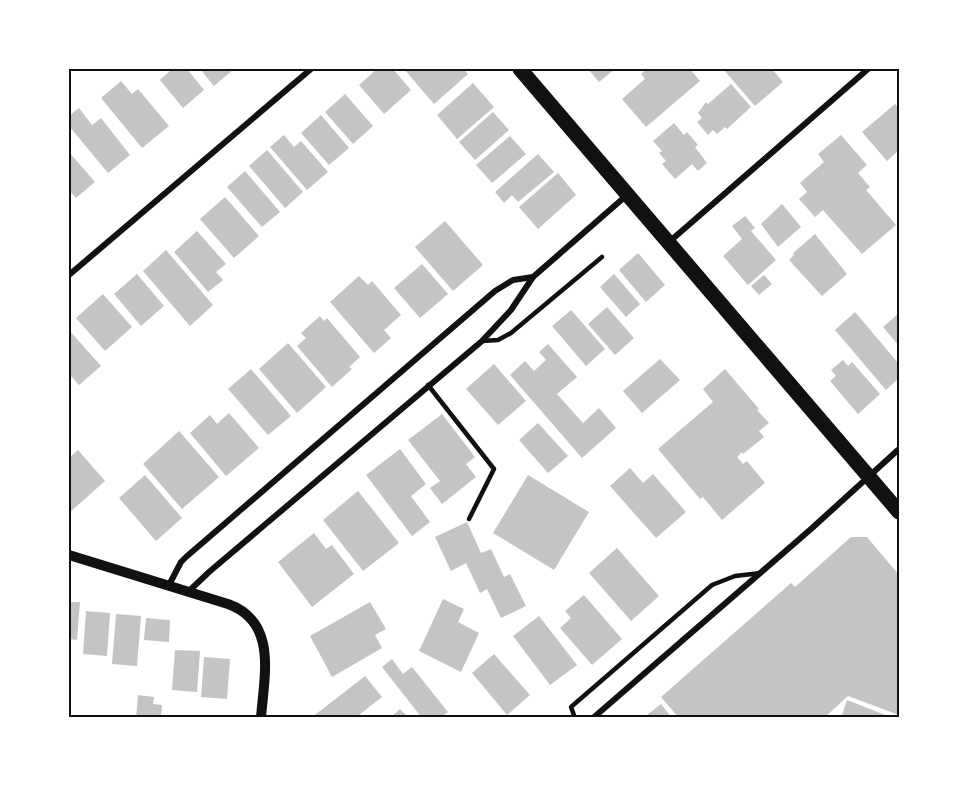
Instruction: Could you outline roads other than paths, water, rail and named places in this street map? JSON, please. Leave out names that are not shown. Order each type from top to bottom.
[{"type":"main road","points":[[520,69],[899,512]]},
{"type":"street","points":[[69,275],[311,69]]},
{"type":"street","points":[[669,243],[868,69]]},
{"type":"street","points":[[188,592],[482,341],[505,318],[533,277],[627,194]]},
{"type":"street","points":[[169,585],[181,562],[194,549],[500,287],[513,280],[533,277]]},
{"type":"street","points":[[593,718],[761,573],[899,448]]},
{"type":"street","points":[[69,555],[235,606],[255,624],[262,637],[264,647],[261,718]]},
{"type":"lane","points":[[482,341],[498,340],[507,336],[602,257]]},
{"type":"lane","points":[[428,385],[494,469],[501,473]]},
{"type":"lane","points":[[469,519],[494,469]]},
{"type":"lane","points":[[574,718],[571,707],[712,585],[735,576],[761,573]]}]
